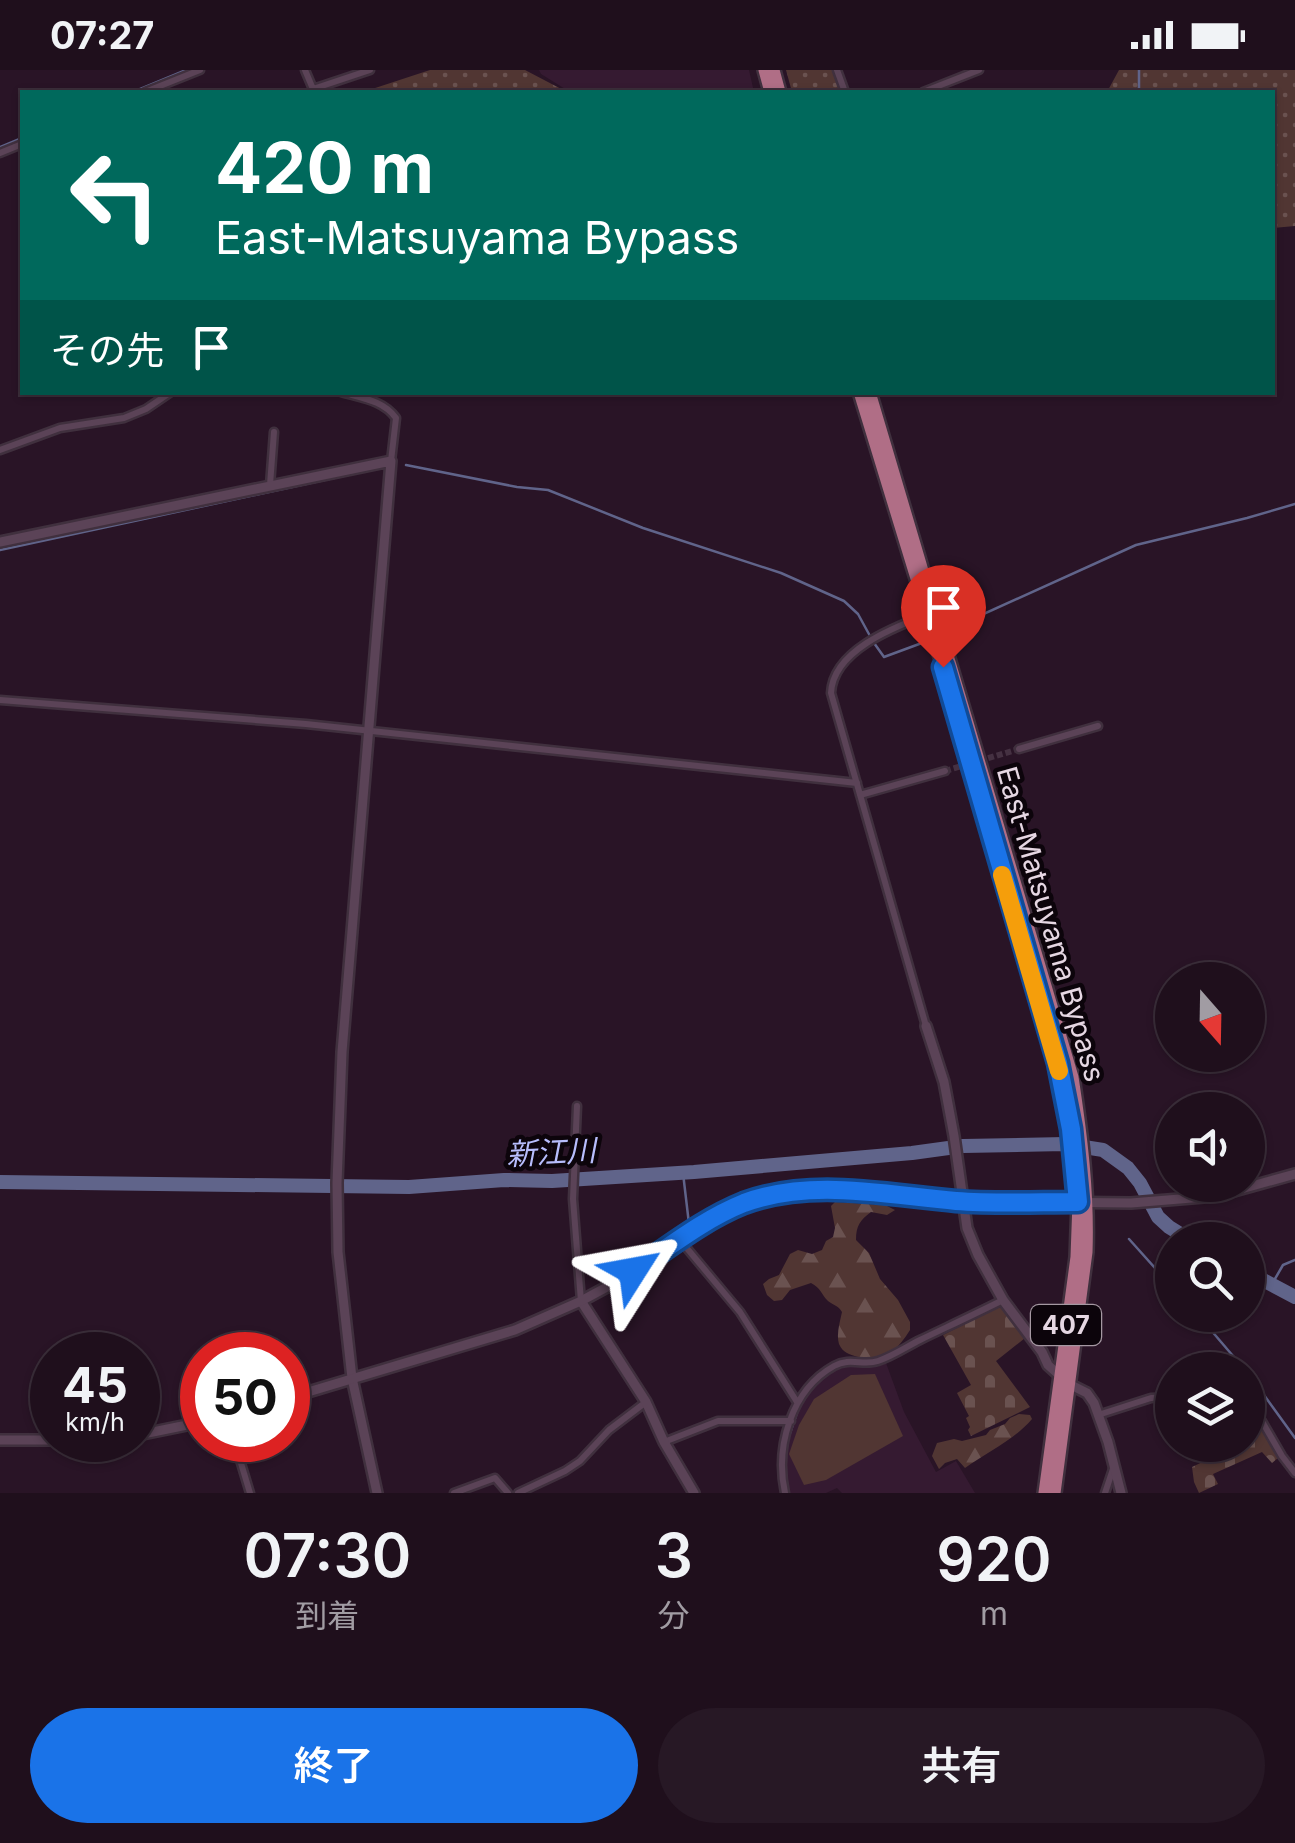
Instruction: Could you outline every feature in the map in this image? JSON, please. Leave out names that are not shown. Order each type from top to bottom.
[{"type":"highway","name":"East-Matsuyama Bypass","points":[[860,395],[872,418],[1073,1078],[1083,1202],[1065,1380],[1043,1493]]},
{"type":"highway","name":"East-Matsuyama Bypass","points":[[870,395],[872,418],[926,615],[1076,1130]]},
{"type":"highway","name":"407","points":[[1055,1493],[1065,1380]]},
{"type":"street","points":[[150,90],[200,70]]},
{"type":"street","points":[[306,70],[312,89],[370,70]]},
{"type":"street","points":[[928,90],[979,70]]},
{"type":"street","points":[[0,450],[60,428],[124,418],[167,395]]},
{"type":"street","points":[[351,395],[383,405],[396,418],[342,1052],[336,1208],[352,1378],[377,1493]]},
{"type":"street","points":[[270,487],[274,432]]},
{"type":"street","points":[[0,542],[391,461]]},
{"type":"street","points":[[926,615],[900,625],[842,664],[831,694],[944,1082],[967,1228],[1002,1300],[1042,1352],[1048,1366],[1087,1394],[1098,1415],[1122,1493]]},
{"type":"street","points":[[0,700],[306,724],[856,783]]},
{"type":"street","points":[[1019,749],[1098,726]]},
{"type":"street","points":[[860,795],[945,771]]},
{"type":"street","points":[[576,1106],[574,1199],[581,1301],[646,1402],[694,1493]]},
{"type":"street","points":[[310,1391],[514,1330],[581,1301],[700,1226],[764,1197],[804,1190],[840,1190],[962,1201],[1166,1201],[1233,1192],[1295,1174]]},
{"type":"street","points":[[680,1240],[740,1312],[798,1402]]},
{"type":"street","points":[[784,1493],[781,1465],[785,1437],[798,1402],[813,1382],[834,1366],[851,1360],[876,1362],[1002,1300]]},
{"type":"street","points":[[1098,1415],[1155,1398]]},
{"type":"street","points":[[518,1493],[580,1461],[609,1430],[646,1402]]},
{"type":"street","points":[[664,1442],[718,1421],[791,1422]]},
{"type":"street","points":[[1265,1426],[1295,1472]]},
{"type":"street","points":[[0,1440],[30,1440]]},
{"type":"street","points":[[241,1462],[250,1493]]},
{"type":"street","points":[[1105,1493],[1115,1465]]},
{"type":"street","points":[[454,1493],[495,1478],[508,1493]]},
{"type":"shaded area","points":[[539,70],[749,70],[754,90],[567,90]]},
{"type":"shaded area","points":[[886,1363],[904,1412],[936,1472],[956,1461],[975,1493],[842,1493],[837,1488],[826,1493],[789,1493],[787,1441],[810,1390],[841,1367],[877,1367]]},
{"type":"green space","points":[[430,70],[525,70],[563,90],[369,90]]},
{"type":"green space","points":[[786,70],[834,70],[839,90],[791,90]]},
{"type":"green space","points":[[1119,70],[1295,70],[1295,226],[1275,228],[1275,90],[1108,90]]},
{"type":"green space","points":[[835,1202],[885,1205],[895,1210],[887,1215],[871,1212],[859,1224],[856,1235],[910,1322],[910,1330],[900,1344],[882,1357],[858,1357],[842,1349],[838,1336],[842,1312],[811,1283],[774,1301],[763,1284],[779,1275],[790,1254],[822,1250],[833,1237],[831,1206]]},
{"type":"green space","points":[[998,1307],[1025,1338],[996,1361],[1030,1407],[971,1436],[966,1418],[969,1416],[957,1393],[971,1385],[943,1335]]},
{"type":"green space","points":[[875,1374],[903,1436],[826,1480],[804,1485],[789,1454],[814,1399],[851,1375]]},
{"type":"green space","points":[[1019,1414],[1030,1415],[1032,1419],[1008,1440],[965,1468],[957,1459],[939,1469],[932,1456],[937,1443],[986,1435]]},
{"type":"green space","points":[[1265,1435],[1278,1458],[1272,1463],[1265,1455]]},
{"type":"green space","points":[[1202,1462],[1240,1462],[1213,1474],[1218,1484],[1199,1493],[1192,1467]]},
{"type":"waterway","points":[[138,90],[186,70]]},
{"type":"waterway","points":[[1139,70],[1139,90]]},
{"type":"waterway","points":[[0,147],[20,139]]},
{"type":"waterway","points":[[406,465],[548,490],[643,528],[781,573],[844,601],[858,614],[870,636]]},
{"type":"waterway","points":[[0,550],[380,468]]},
{"type":"waterway","points":[[946,631],[1136,545],[1295,504]]},
{"type":"waterway","points":[[874,643],[884,657],[930,640]]},
{"type":"waterway","name":"新江川","points":[[0,1182],[409,1187],[694,1172],[963,1146],[1065,1144],[1103,1150],[1128,1168],[1164,1222]]},
{"type":"waterway","points":[[683,1173],[689,1224]]},
{"type":"waterway","points":[[1129,1239],[1155,1268]]},
{"type":"waterway","points":[[1272,1284],[1283,1265],[1295,1260]]},
{"type":"waterway","points":[[1265,1281],[1295,1297]]},
{"type":"waterway","points":[[1213,1332],[1230,1352]]},
{"type":"waterway","points":[[1265,1397],[1295,1438]]},
{"type":"waterway","points":[[790,1433],[800,1404]]},
{"type":"tunnel","points":[[945,771],[1019,749]]},
{"type":"slow traffic","points":[[1002,875],[1059,1071]]},
{"type":"route","points":[[633,1271],[721,1214],[785,1192],[828,1190],[962,1201],[1078,1202],[1068,1108],[1058,1063],[943,667]]}]
